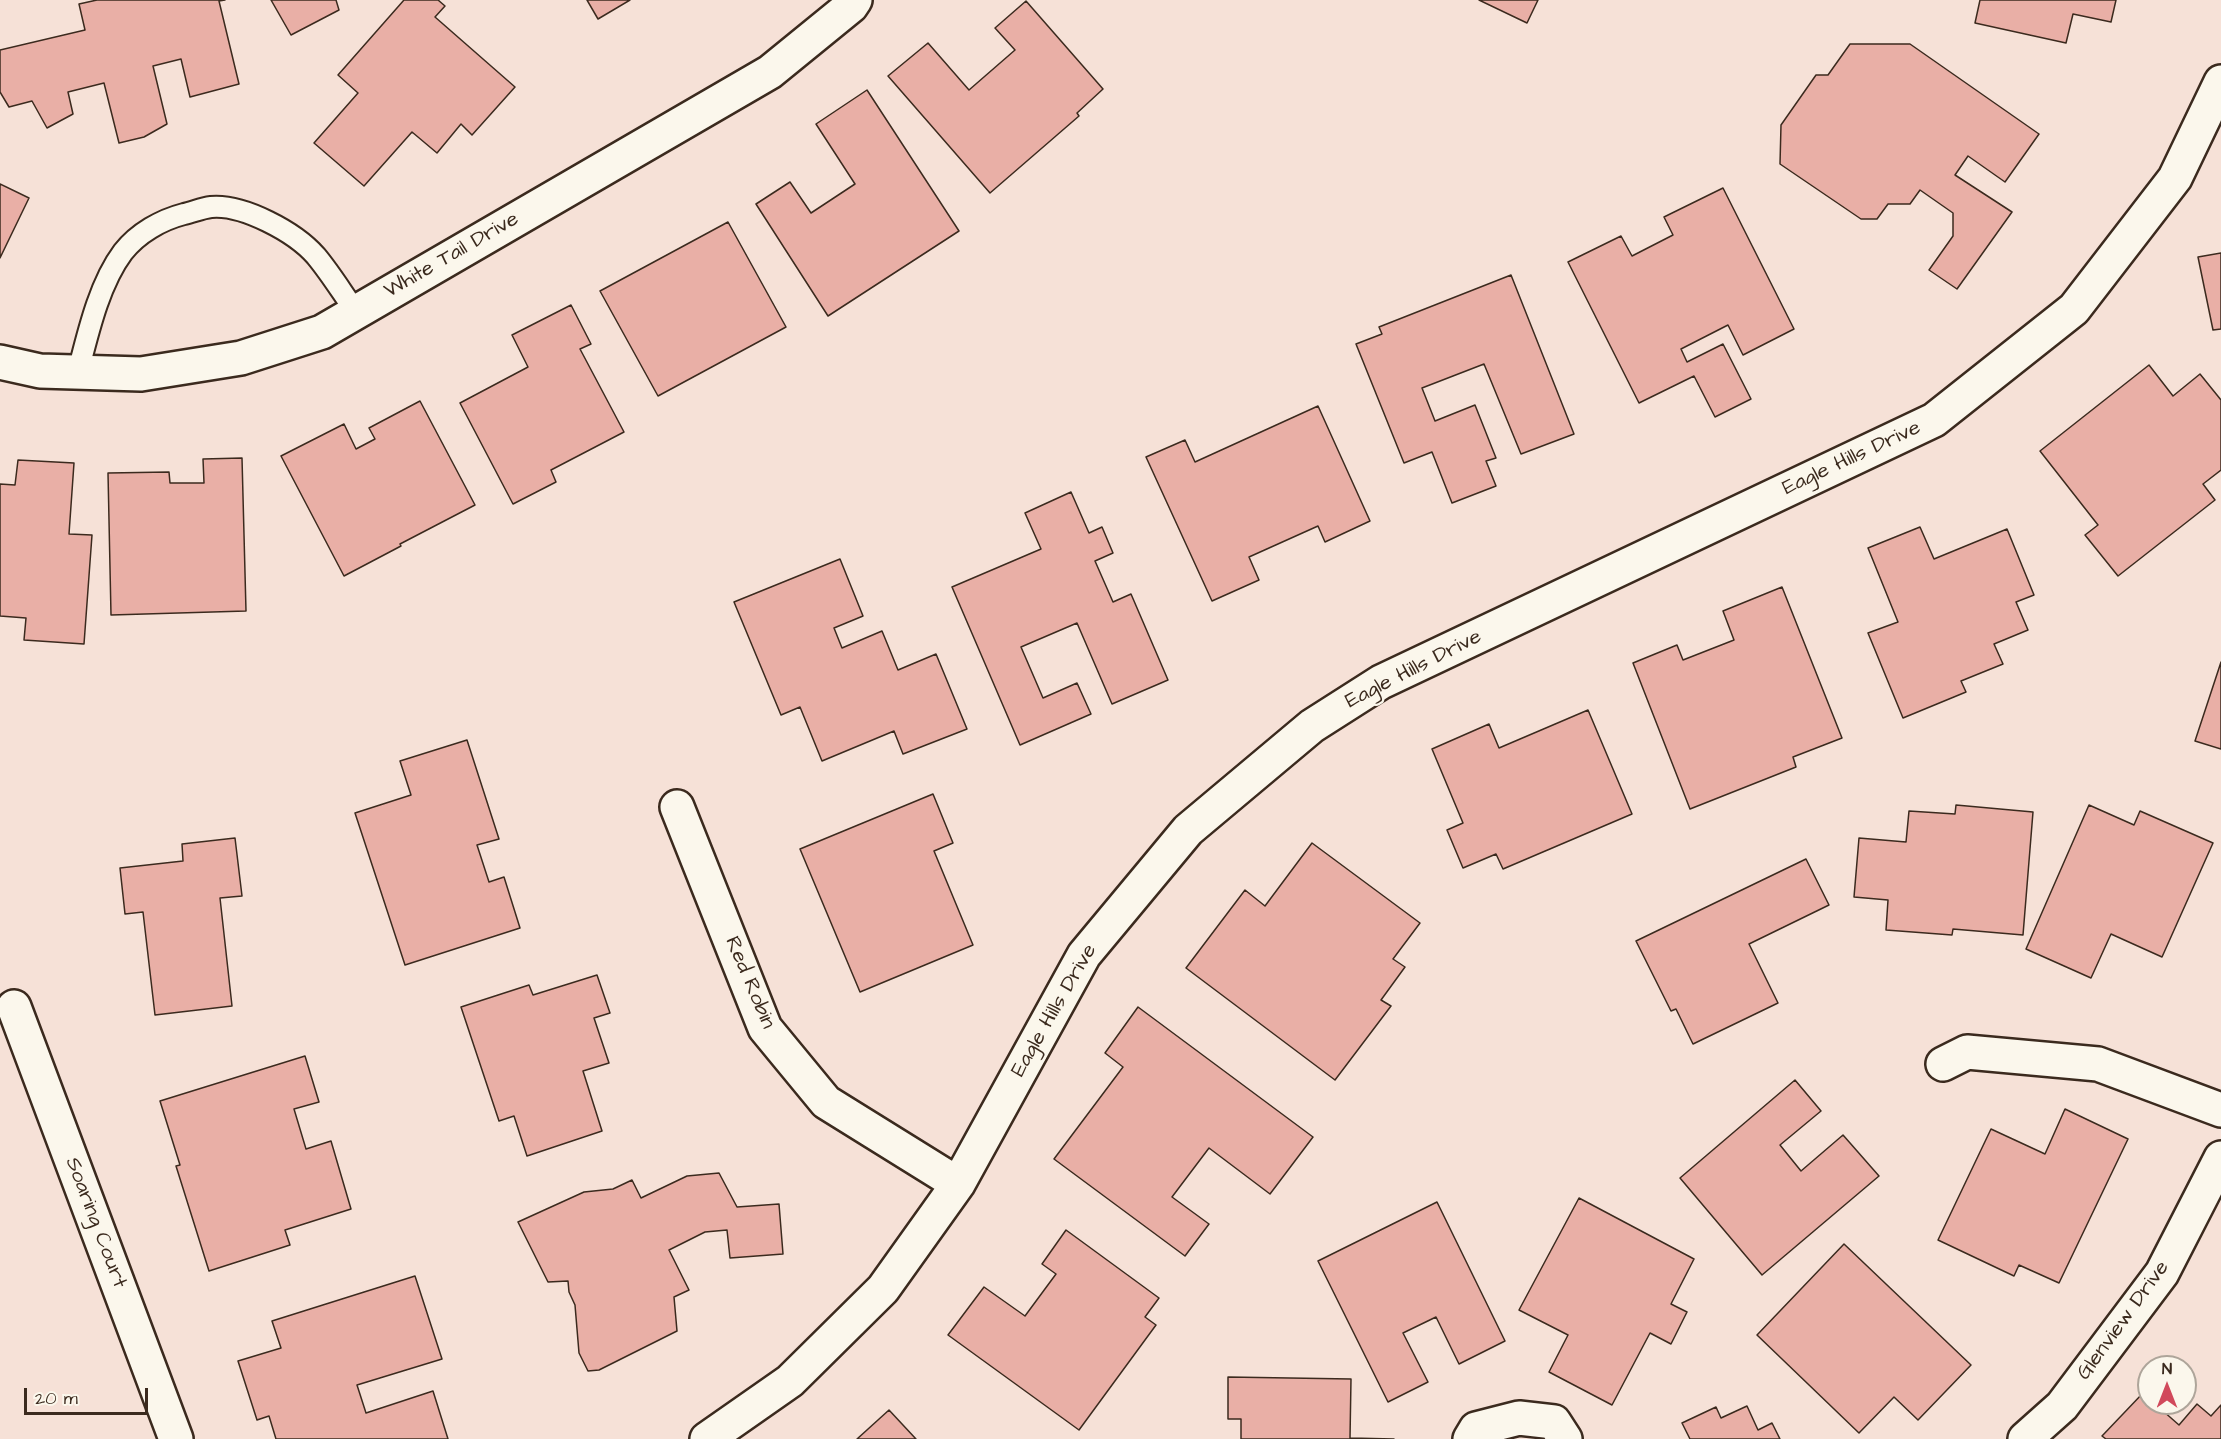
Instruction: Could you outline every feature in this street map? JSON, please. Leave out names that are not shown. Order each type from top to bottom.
[{"type":"street","name":"White Tail Drive","points":[[0,362],[40,371],[141,374],[241,358],[322,332],[770,72],[851,6],[855,0]]},
{"type":"street","name":"Eagle Hills Drive","points":[[707,1439],[790,1381],[883,1289],[958,1184],[1084,955],[1188,830],[1312,726],[1381,682],[1934,420],[2074,309],[2175,178],[2221,82]]},
{"type":"street","name":"Red Robin","points":[[677,807],[765,1028],[826,1102],[958,1184]]},
{"type":"street","name":"Soaring Court","points":[[14,1007],[176,1439]]},
{"type":"street","points":[[1943,1064],[1967,1052],[2098,1064],[2221,1110]]},
{"type":"street","name":"Glenview Drive","points":[[2025,1439],[2062,1406],[2162,1273],[2221,1158]]},
{"type":"street","points":[[1470,1439],[1476,1429],[1519,1418],[1554,1422],[1565,1439]]},
{"type":"lane","points":[[78,372],[89,326],[106,284],[123,252],[143,232],[172,218],[212,207],[249,212],[280,228],[315,255],[356,312]]},
{"type":"building","points":[[97,0],[225,0],[219,1],[239,84],[190,97],[181,59],[153,66],[167,124],[144,137],[119,143],[104,83],[68,92],[73,114],[47,128],[32,101],[9,107],[0,92],[0,50],[85,30],[79,4]]},
{"type":"building","points":[[271,0],[336,0],[339,10],[291,35]]},
{"type":"building","points":[[404,0],[438,0],[445,6],[435,17],[515,87],[472,135],[461,124],[437,153],[412,132],[364,186],[314,143],[358,93],[338,75]]},
{"type":"building","points":[[587,0],[630,0],[598,19]]},
{"type":"building","points":[[1479,0],[1538,0],[1527,23]]},
{"type":"building","points":[[1980,0],[2116,0],[2111,22],[2073,14],[2066,43],[1975,23]]},
{"type":"building","points":[[1026,1],[1103,89],[1077,113],[1079,116],[990,193],[888,76],[928,43],[969,90],[1015,50],[995,28]]},
{"type":"building","points":[[1850,44],[1910,44],[2039,134],[2005,182],[1968,156],[1955,175],[2012,212],[1957,289],[1929,270],[1953,236],[1953,213],[1920,190],[1910,204],[1888,204],[1877,219],[1861,219],[1780,164],[1781,125],[1816,75],[1828,75]]},
{"type":"building","points":[[867,90],[959,231],[828,316],[756,204],[790,182],[811,213],[855,184],[816,124]]},
{"type":"building","points":[[0,184],[29,198],[0,258]]},
{"type":"building","points":[[1723,188],[1794,329],[1743,355],[1728,325],[1681,349],[1687,362],[1723,344],[1751,399],[1715,417],[1694,376],[1639,403],[1568,262],[1621,236],[1632,256],[1673,235],[1664,217]]},
{"type":"building","points":[[728,222],[786,327],[658,396],[600,291]]},
{"type":"building","points":[[2221,253],[2221,329],[2213,330],[2198,257]]},
{"type":"building","points":[[1511,275],[1574,434],[1521,454],[1484,364],[1422,388],[1435,421],[1475,405],[1496,458],[1486,461],[1496,486],[1452,503],[1432,452],[1404,463],[1356,344],[1382,334],[1379,327]]},
{"type":"building","points":[[571,305],[591,344],[580,349],[624,432],[551,470],[556,482],[513,504],[460,403],[528,367],[512,335]]},
{"type":"building","points":[[2149,365],[2173,396],[2200,374],[2221,400],[2221,470],[2203,484],[2215,500],[2118,576],[2085,535],[2098,525],[2040,451]]},
{"type":"building","points":[[420,401],[475,505],[344,576],[281,456],[344,424],[356,449],[375,439],[369,428]]},
{"type":"building","points":[[1318,406],[1370,521],[1325,542],[1318,526],[1249,557],[1259,580],[1212,601],[1146,457],[1185,440],[1195,462]]},
{"type":"building","points":[[242,458],[246,611],[111,615],[108,473],[169,472],[170,483],[204,483],[203,459]]},
{"type":"building","points":[[18,460],[74,463],[69,534],[92,535],[84,644],[24,640],[26,618],[0,616],[0,484],[15,485]]},
{"type":"building","points":[[1071,492],[1089,533],[1102,527],[1113,553],[1095,561],[1113,602],[1131,594],[1168,680],[1112,704],[1077,623],[1021,647],[1043,698],[1077,683],[1091,714],[1020,745],[952,587],[1041,549],[1025,513]]},
{"type":"building","points":[[1920,527],[1934,559],[2007,529],[2034,595],[2016,602],[2028,630],[1994,644],[2003,664],[1961,681],[1966,692],[1903,718],[1868,633],[1898,622],[1868,548]]},
{"type":"building","points":[[840,559],[863,616],[834,628],[842,648],[882,631],[898,670],[936,654],[967,729],[903,754],[894,731],[822,761],[800,707],[781,715],[734,602]]},
{"type":"building","points":[[1782,587],[1842,738],[1793,757],[1796,767],[1690,809],[1633,663],[1677,645],[1683,660],[1734,640],[1723,611]]},
{"type":"building","points":[[2221,662],[2221,749],[2195,741]]},
{"type":"building","points":[[1588,710],[1632,814],[1503,869],[1496,854],[1463,868],[1447,830],[1463,823],[1432,749],[1489,724],[1499,748]]},
{"type":"building","points":[[467,740],[499,839],[477,845],[489,882],[504,877],[520,928],[405,965],[355,813],[411,795],[400,761]]},
{"type":"building","points":[[933,794],[953,843],[934,851],[973,945],[860,992],[800,849]]},
{"type":"building","points":[[1956,805],[2033,812],[2023,935],[1953,929],[1952,935],[1886,930],[1888,900],[1854,897],[1859,838],[1906,842],[1909,811],[1955,814]]},
{"type":"building","points":[[2089,805],[2134,825],[2140,811],[2213,843],[2162,957],[2111,934],[2091,978],[2026,949]]},
{"type":"building","points":[[235,838],[242,896],[220,898],[232,1006],[155,1015],[143,912],[125,914],[120,868],[183,861],[182,844]]},
{"type":"building","points":[[1312,843],[1420,923],[1393,959],[1405,967],[1381,1000],[1391,1006],[1335,1080],[1186,968],[1245,890],[1265,906]]},
{"type":"building","points":[[1806,859],[1829,905],[1749,944],[1778,1003],[1693,1044],[1676,1009],[1671,1011],[1636,941]]},
{"type":"building","points":[[597,975],[610,1013],[594,1018],[609,1063],[583,1071],[602,1131],[527,1156],[514,1116],[499,1121],[461,1007],[529,985],[533,995]]},
{"type":"building","points":[[1138,1007],[1313,1137],[1270,1194],[1209,1148],[1172,1197],[1209,1224],[1185,1256],[1054,1159],[1123,1067],[1105,1053]]},
{"type":"building","points":[[305,1056],[319,1102],[294,1109],[306,1149],[331,1141],[351,1209],[285,1230],[290,1245],[209,1271],[176,1166],[180,1165],[160,1101]]},
{"type":"building","points":[[1795,1080],[1821,1111],[1780,1145],[1801,1171],[1843,1135],[1879,1176],[1762,1275],[1680,1178]]},
{"type":"building","points":[[2065,1109],[2128,1139],[2059,1283],[2019,1265],[2014,1276],[1938,1240],[1991,1129],[2045,1154]]},
{"type":"building","points":[[719,1173],[737,1207],[779,1204],[783,1254],[730,1258],[727,1230],[705,1232],[669,1250],[689,1290],[674,1297],[677,1331],[599,1370],[588,1371],[579,1353],[575,1305],[569,1292],[568,1281],[548,1282],[518,1222],[584,1192],[613,1189],[632,1180],[641,1198],[687,1176]]},
{"type":"building","points":[[1579,1198],[1694,1259],[1671,1304],[1687,1312],[1671,1344],[1650,1333],[1612,1405],[1549,1372],[1568,1335],[1519,1310]]},
{"type":"building","points":[[1437,1202],[1505,1341],[1459,1364],[1436,1317],[1403,1333],[1428,1382],[1388,1402],[1318,1261]]},
{"type":"building","points":[[1066,1230],[1159,1298],[1145,1317],[1156,1325],[1079,1430],[948,1335],[984,1287],[1025,1316],[1056,1274],[1042,1264]]},
{"type":"building","points":[[1844,1244],[1971,1365],[1918,1420],[1894,1397],[1859,1433],[1757,1335]]},
{"type":"building","points":[[415,1276],[442,1359],[357,1385],[366,1413],[433,1391],[448,1439],[276,1439],[269,1416],[257,1420],[238,1361],[281,1348],[272,1321]]},
{"type":"building","points":[[1228,1377],[1351,1379],[1350,1438],[1394,1439],[1241,1439],[1241,1419],[1228,1419]]},
{"type":"building","points":[[2137,1399],[2137,1415],[2168,1415],[2179,1425],[2188,1415],[2197,1415],[2197,1404],[2211,1416],[2221,1405],[2221,1439],[2106,1439],[2102,1436]]},
{"type":"building","points":[[1747,1406],[1758,1430],[1772,1423],[1780,1439],[1690,1439],[1682,1423],[1716,1407],[1721,1418]]},
{"type":"building","points":[[889,1410],[916,1439],[857,1439]]}]
